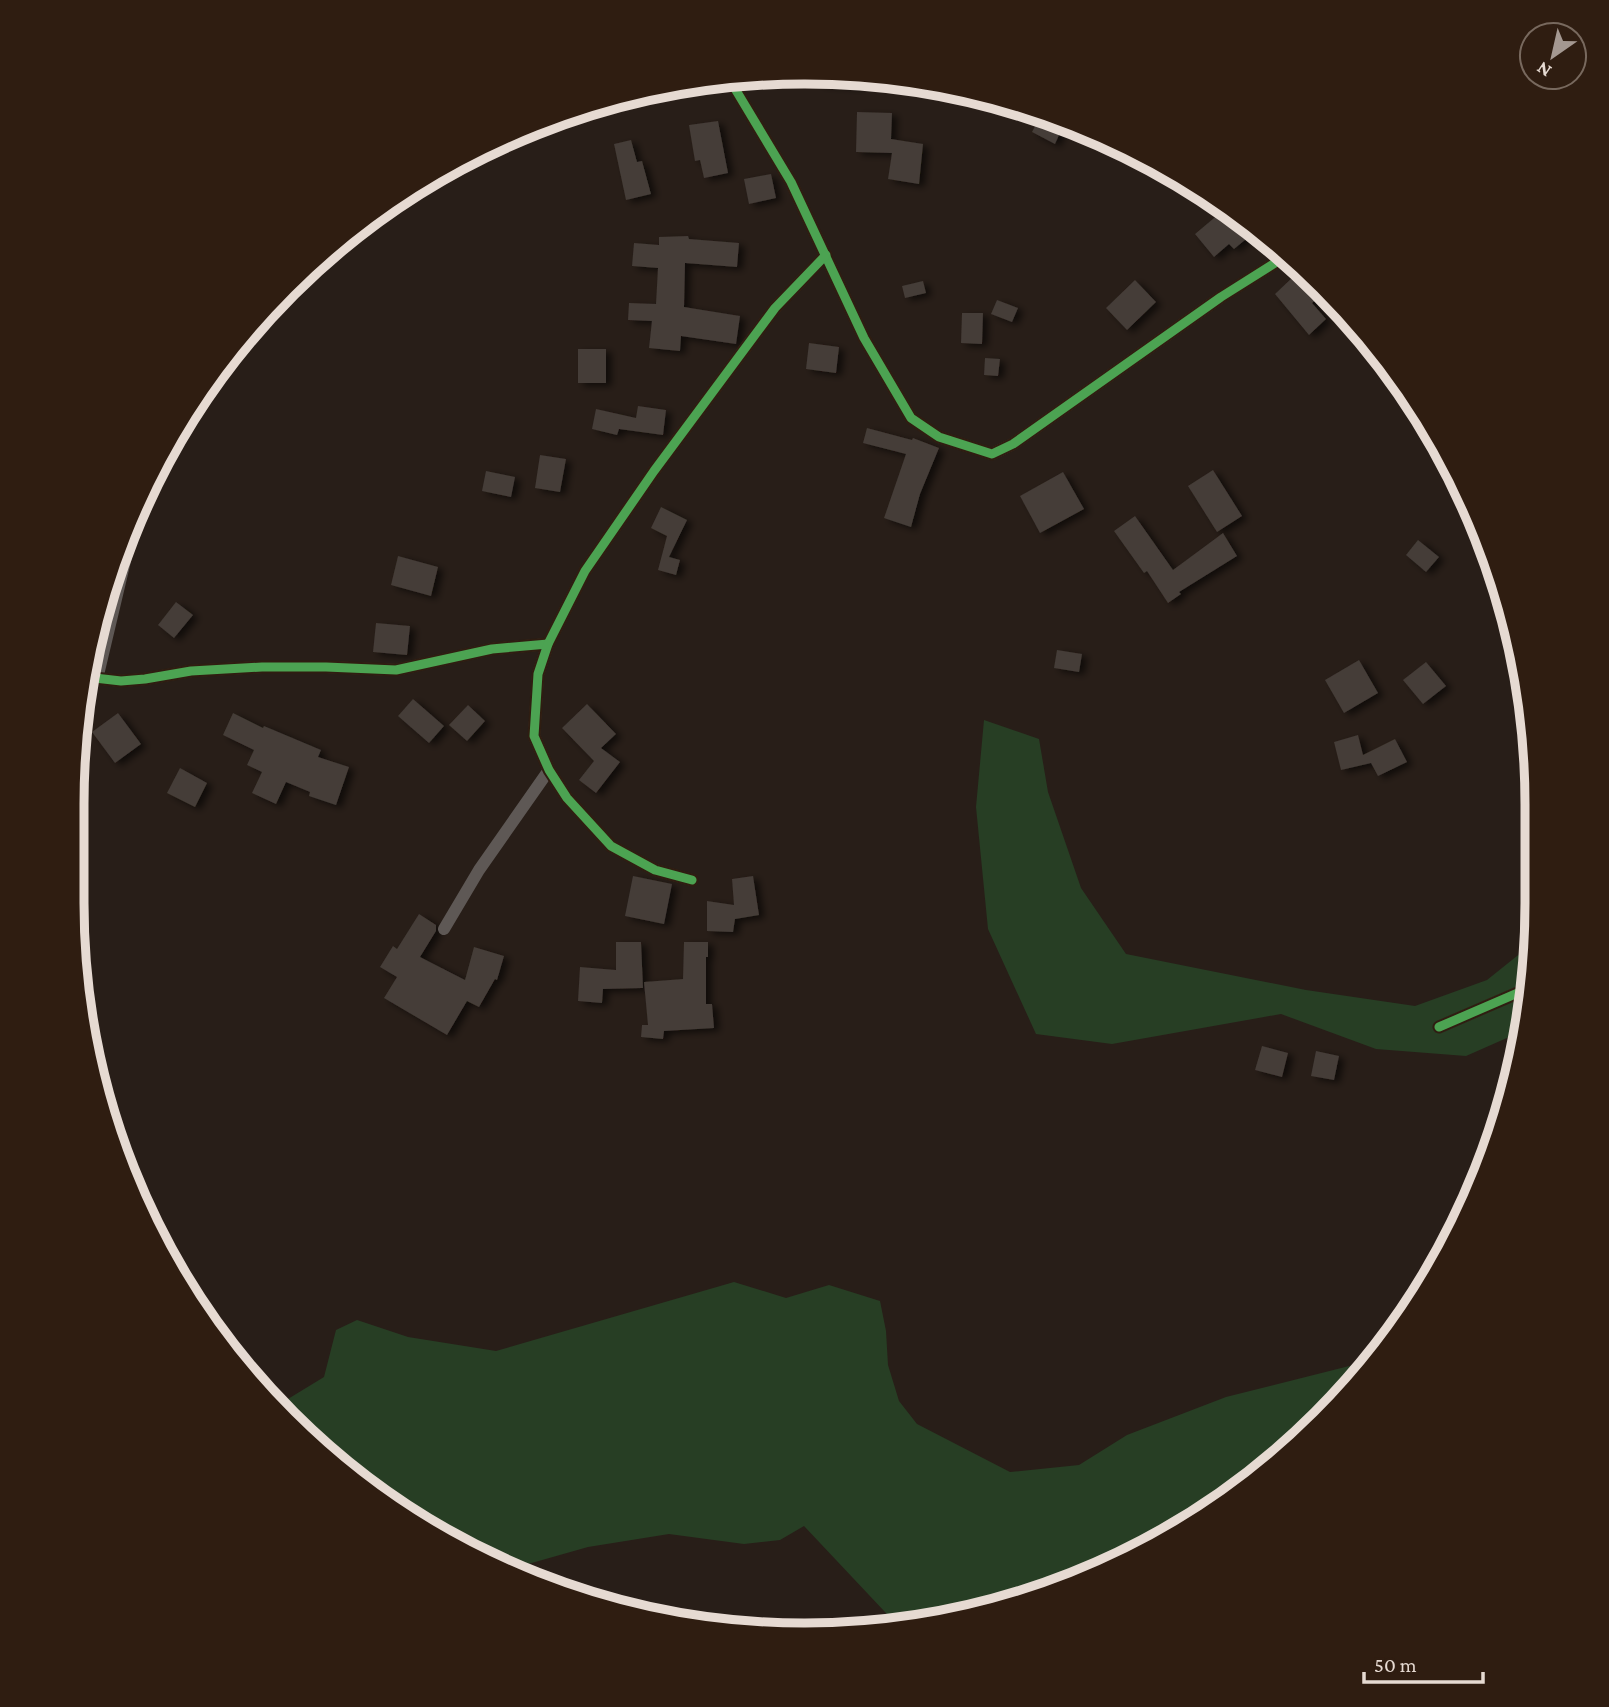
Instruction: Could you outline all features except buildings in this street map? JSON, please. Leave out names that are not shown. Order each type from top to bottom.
[{"type":"street","points":[[733,88],[791,182],[864,338],[911,418],[939,437],[992,454],[1013,444],[1278,261]]},
{"type":"street","points":[[692,880],[655,870],[611,846],[567,798],[549,770],[534,736],[538,674],[548,644],[585,571],[654,471],[775,309],[827,256]]},
{"type":"street","points":[[96,678],[145,679],[191,671],[262,667],[396,670],[492,649],[548,644]]},
{"type":"street","points":[[444,929],[479,870],[549,770]]},
{"type":"street","points":[[1439,1027],[1519,992]]},
{"type":"green space","points":[[984,720],[1039,739],[1048,792],[1081,888],[1126,954],[1306,990],[1415,1006],[1487,980],[1523,951],[1512,1036],[1466,1056],[1376,1049],[1281,1014],[1112,1044],[1036,1034],[988,929],[976,807]]},
{"type":"green space","points":[[734,1282],[786,1298],[829,1285],[880,1301],[886,1331],[888,1365],[899,1401],[917,1424],[1010,1472],[1079,1465],[1127,1435],[1226,1397],[1357,1364],[1314,1412],[1243,1474],[1205,1502],[1123,1549],[1036,1585],[945,1609],[890,1618],[804,1526],[780,1540],[744,1544],[669,1534],[588,1547],[523,1565],[486,1549],[404,1502],[329,1444],[285,1401],[324,1377],[336,1330],[357,1320],[408,1337],[496,1351]]},
{"type":"cycle path","points":[[735,88],[791,182],[864,338],[911,418],[939,437],[992,454],[1013,444],[1221,297],[1278,261]]},
{"type":"cycle path","points":[[692,880],[655,870],[611,846],[567,798],[549,770],[534,736],[538,674],[548,644],[585,571],[654,471],[775,308],[826,255]]},
{"type":"cycle path","points":[[96,678],[121,681],[191,671],[262,667],[396,670],[492,649],[548,644]]},
{"type":"cycle path","points":[[1439,1027],[1519,992]]}]
